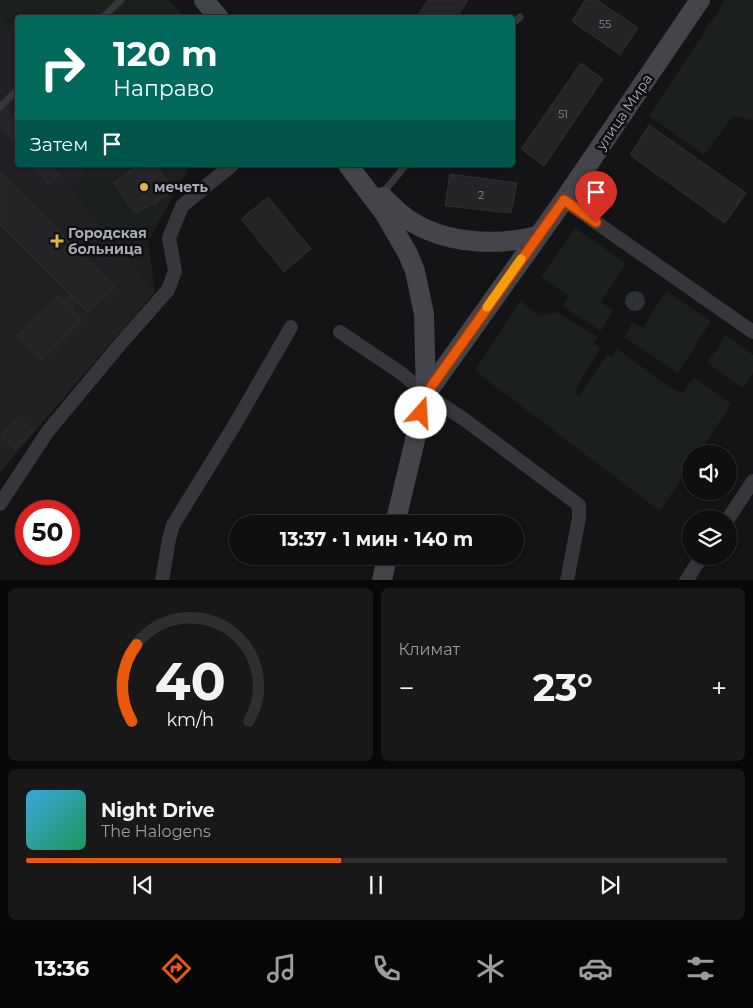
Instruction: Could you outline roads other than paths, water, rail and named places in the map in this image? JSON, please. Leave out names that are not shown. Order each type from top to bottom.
[{"type":"main road","points":[[204,0],[216,15]]},
{"type":"main road","name":"улица Мира","points":[[426,394],[564,200],[700,0]]},
{"type":"main road","points":[[350,167],[398,234],[415,271],[424,314],[426,394],[397,515]]},
{"type":"main road","points":[[351,167],[396,210],[413,222],[432,231],[450,237],[471,240],[514,241],[538,236]]},
{"type":"main road","points":[[382,580],[386,565]]},
{"type":"street","points":[[0,504],[48,431],[168,290],[175,271],[169,238],[182,206],[230,167]]},
{"type":"street","points":[[564,200],[753,332]]},
{"type":"street","points":[[162,580],[173,525],[234,426],[291,327]]},
{"type":"street","points":[[340,332],[401,373],[426,394],[465,420],[579,505],[579,518],[567,580]]},
{"type":"street","points":[[734,510],[753,481]]},
{"type":"street","points":[[686,580],[696,565]]},
{"type":"lane","points":[[105,15],[121,0]]},
{"type":"lane","points":[[515,21],[520,17]]},
{"type":"lane","points":[[0,107],[14,93]]},
{"type":"lane","points":[[381,195],[404,167]]},
{"type":"place","name":"мечеть","points":[[144,187]]},
{"type":"place","name":"Городская больница","points":[[57,241]]}]
